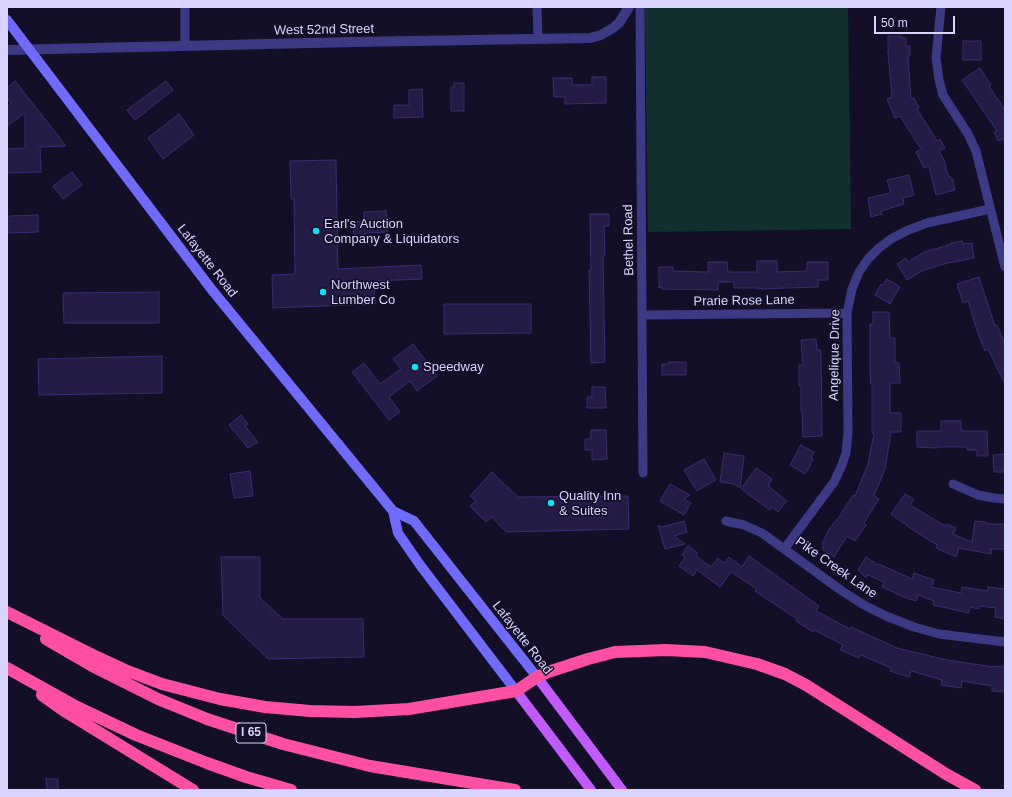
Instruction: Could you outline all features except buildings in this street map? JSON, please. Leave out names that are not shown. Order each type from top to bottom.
[{"type":"highway","points":[[7,612],[97,657],[143,677],[191,692],[265,707],[310,711],[374,712],[409,709],[516,691],[537,677],[571,664],[615,652],[683,650],[705,652],[743,660],[771,669],[806,685],[937,768],[975,790]]},
{"type":"highway","name":"I 65","points":[[7,616],[96,668],[158,698],[207,719],[283,744],[370,766],[515,790]]},
{"type":"highway","points":[[7,669],[66,712],[193,790]]},
{"type":"highway","points":[[7,669],[77,707],[136,735],[246,777],[291,790]]},
{"type":"main road","name":"Lafayette Road","points":[[7,20],[212,290],[393,511],[414,521],[537,677],[622,790]]},
{"type":"main road","name":"Lafayette Road","points":[[393,511],[398,533],[420,565],[591,790]]},
{"type":"street","points":[[185,7],[185,46]]},
{"type":"street","points":[[537,7],[538,39]]},
{"type":"street","name":"West 52nd Street","points":[[7,50],[590,38],[601,35],[619,23],[629,7]]},
{"type":"street","name":"Bethel Road","points":[[640,7],[643,474]]},
{"type":"street","points":[[941,7],[936,58],[939,80],[944,95],[973,142],[978,156],[1005,267]]},
{"type":"street","name":"Angelique Drive","points":[[785,548],[834,482],[846,453],[848,433],[847,313],[852,289],[859,272],[868,259],[885,243],[899,234],[920,226],[990,209]]},
{"type":"street","name":"Prarie Rose Lane","points":[[643,315],[847,313]]},
{"type":"street","points":[[953,484],[978,495],[1005,499]]},
{"type":"street","name":"Pike Creek Lane","points":[[726,521],[744,525],[759,531],[785,548],[853,598],[878,612],[899,621],[939,634],[1005,642]]},
{"type":"green space","points":[[645,7],[848,7],[851,229],[648,232]]},
{"type":"place","name":"Earl's Auction Company & Liquidators","points":[[316,231]]},
{"type":"place","name":"Northwest Lumber Co","points":[[323,292]]},
{"type":"place","name":"Speedway","points":[[415,367]]},
{"type":"place","name":"Quality Inn & Suites","points":[[551,503]]}]
